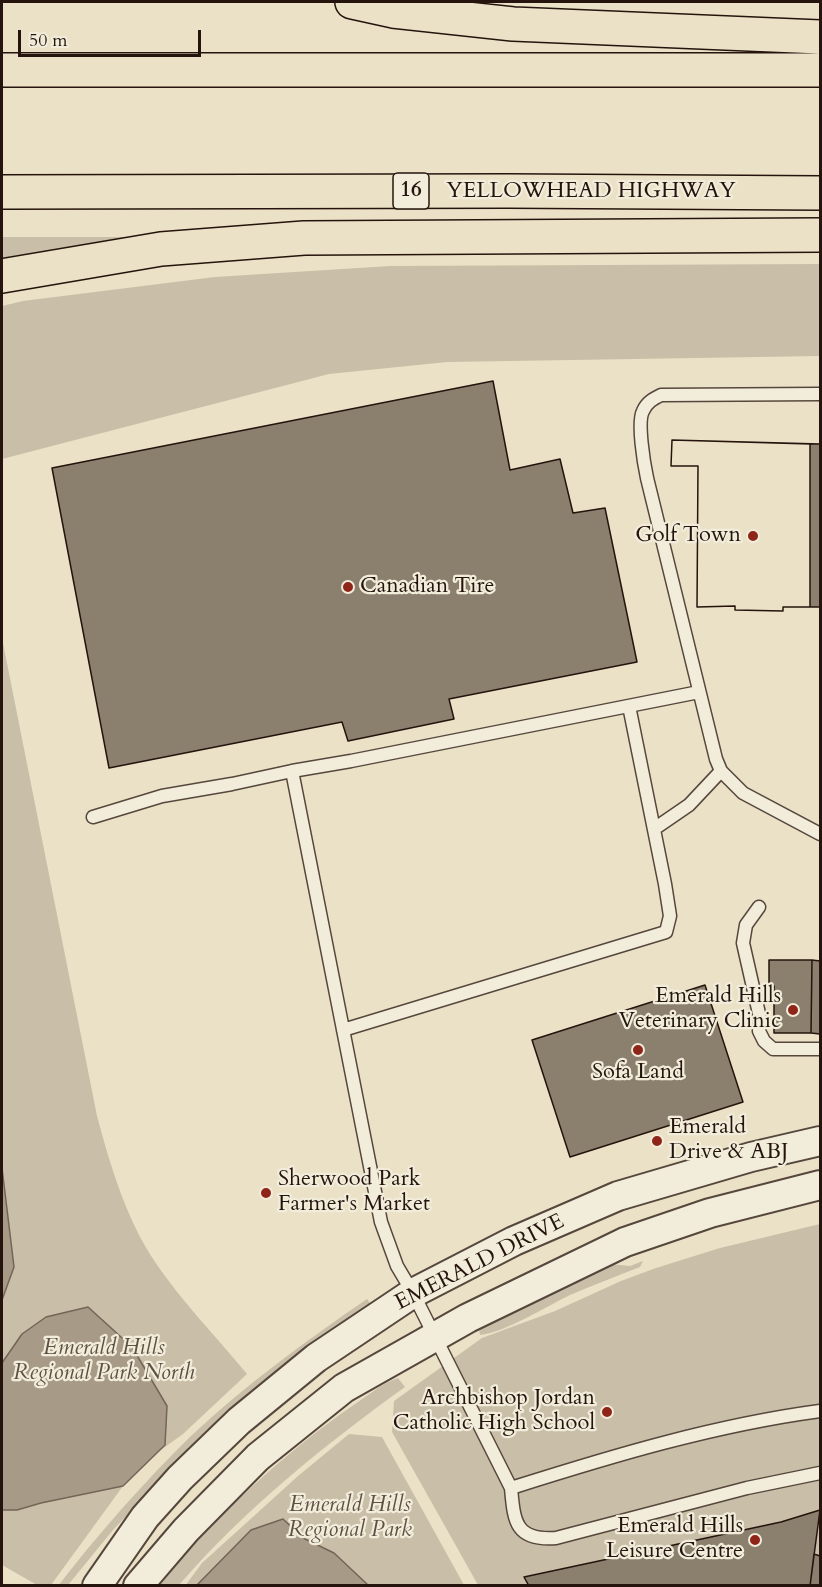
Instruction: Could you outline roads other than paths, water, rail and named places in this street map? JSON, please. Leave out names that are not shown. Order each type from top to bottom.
[{"type":"highway","points":[[352,2],[393,11],[513,24],[820,37]]},
{"type":"highway","points":[[2,70],[820,70]]},
{"type":"highway","name":"YELLOWHEAD HIGHWAY","points":[[2,192],[820,193]]},
{"type":"highway","points":[[2,276],[161,249],[304,238],[820,235]]},
{"type":"street","name":"EMERALD DRIVE","points":[[97,1586],[145,1517],[180,1478],[239,1421],[316,1358],[413,1293],[514,1241],[618,1196],[751,1157],[820,1141]]},
{"type":"street","name":"EMERALD DRIVE","points":[[138,1586],[186,1530],[258,1457],[344,1388],[435,1336],[625,1242],[710,1213],[820,1185]]},
{"type":"lane","points":[[820,394],[661,395],[649,401],[641,413],[646,478],[716,759],[721,771],[743,792],[820,834]]},
{"type":"lane","points":[[93,817],[162,796],[699,692]]},
{"type":"lane","points":[[343,1030],[666,932],[670,916],[628,706]]},
{"type":"lane","points":[[292,771],[381,1222],[397,1266],[413,1293],[511,1488],[513,1518],[522,1531],[538,1539],[556,1538],[747,1488],[820,1473]]},
{"type":"lane","points":[[654,829],[689,805],[721,771]]},
{"type":"lane","points":[[759,908],[746,926],[743,943],[760,1018],[759,1031],[764,1041],[773,1049],[820,1049]]},
{"type":"lane","points":[[511,1488],[640,1449],[723,1429],[820,1411]]},
{"type":"place","name":"Golf Town","points":[[753,536]]},
{"type":"place","name":"Canadian Tire","points":[[348,587]]},
{"type":"place","name":"Emerald Hills Veterinary Clinic","points":[[793,1010]]},
{"type":"place","name":"Sofa Land","points":[[638,1050]]},
{"type":"place","name":"Emerald Drive & ABJ","points":[[657,1141]]},
{"type":"place","name":"Sherwood Park Farmer's Market","points":[[266,1193]]},
{"type":"place","name":"Archbishop Jordan Catholic High School","points":[[607,1412]]},
{"type":"place","name":"Emerald Hills Leisure Centre","points":[[755,1540]]},
{"type":"park label","name":"Emerald Hills Regional Park North","points":[[104,1362]]},
{"type":"park label","name":"Emerald Hills Regional Park","points":[[350,1518]]}]
